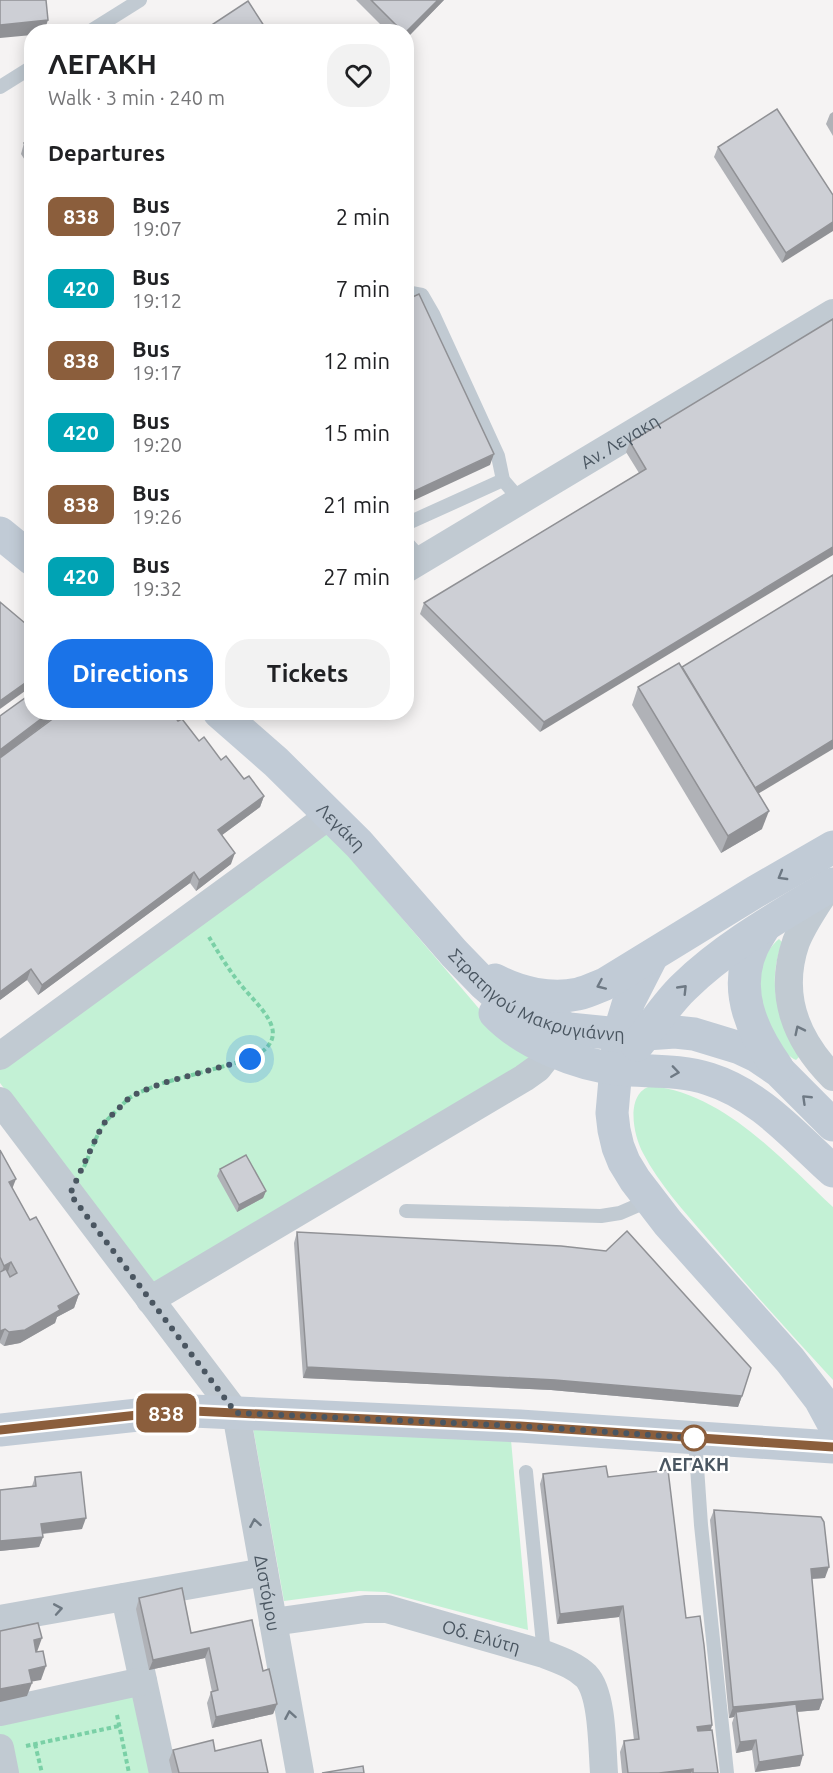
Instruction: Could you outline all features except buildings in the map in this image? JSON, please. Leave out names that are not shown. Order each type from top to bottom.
[{"type":"street","name":"Αν. Λεγακη","points":[[414,556],[522,501],[833,314]]},
{"type":"street","points":[[0,533],[24,552]]},
{"type":"street","name":"Λεγάκη","points":[[228,720],[276,762],[359,844],[453,953]]},
{"type":"street","points":[[0,1056],[330,815]]},
{"type":"street","points":[[453,953],[508,987],[534,994],[578,994],[605,984],[833,847]]},
{"type":"street","points":[[831,885],[720,956],[633,1034],[617,1069],[612,1113],[614,1130],[624,1162],[650,1200],[790,1360],[820,1399],[833,1423]]},
{"type":"street","points":[[831,885],[810,915],[797,941],[788,984],[793,1017],[811,1053],[833,1077]]},
{"type":"street","points":[[764,927],[752,948],[746,969],[744,990],[748,1014],[766,1052],[779,1071]]},
{"type":"street","name":"Στρατηγού Μακρυγιάννη","points":[[453,953],[507,1004],[519,1011],[569,1029],[633,1034],[675,1032],[701,1036],[740,1048],[779,1071],[833,1125]]},
{"type":"street","name":"Στρατηγού Μακρυγιάννη","points":[[453,953],[483,999],[498,1016],[522,1036],[577,1060],[617,1069],[673,1071],[708,1078],[731,1087],[762,1107],[833,1171]]},
{"type":"street","points":[[633,1034],[630,1001],[652,956]]},
{"type":"street","points":[[150,1300],[524,1078],[538,1068],[552,1050]]},
{"type":"street","points":[[1,1104],[236,1413]]},
{"type":"street","points":[[0,1430],[193,1411],[520,1426],[833,1447]]},
{"type":"street","name":"Διστόμου","points":[[236,1413],[300,1773]]},
{"type":"street","points":[[0,1619],[264,1572]]},
{"type":"street","points":[[125,1597],[163,1773]]},
{"type":"street","name":"Οδ. Ελύτη","points":[[273,1622],[365,1609],[387,1609],[544,1654],[576,1668],[594,1686],[604,1773]]},
{"type":"street","points":[[0,1712],[143,1681]]},
{"type":"street","points":[[0,1750],[5,1773]]},
{"type":"lane","points":[[102,24],[140,0]]},
{"type":"lane","points":[[0,87],[24,72]]},
{"type":"lane","points":[[414,294],[422,295],[433,314],[498,456],[503,480],[522,501]]},
{"type":"lane","points":[[414,520],[503,480]]},
{"type":"lane","points":[[406,1211],[601,1216],[620,1213],[650,1200]]},
{"type":"lane","points":[[696,1438],[701,1525],[727,1773]]},
{"type":"lane","points":[[526,1472],[544,1654]]},
{"type":"path","points":[[70,1194],[105,1122],[129,1098],[163,1083],[250,1059],[260,1054],[272,1042],[272,1024],[268,1017],[230,971],[197,912]]},
{"type":"path","points":[[111,1688],[129,1773]]},
{"type":"path","points":[[0,1750],[119,1726]]},
{"type":"path","points":[[35,1744],[42,1773]]},
{"type":"green space","points":[[326,829],[487,1018],[531,1054],[527,1063],[154,1286],[0,1083],[0,1067]]},
{"type":"green space","points":[[779,939],[782,942],[776,969],[776,997],[799,1057],[796,1060],[782,1048],[773,1036],[765,1019],[762,1004],[760,971],[769,951]]},
{"type":"green space","points":[[651,1086],[678,1091],[703,1101],[727,1115],[772,1150],[833,1207],[833,1380],[721,1255],[656,1176],[639,1145],[634,1126],[634,1106],[637,1097]]},
{"type":"green space","points":[[253,1428],[511,1440],[528,1630],[385,1592],[359,1591],[284,1601]]},
{"type":"green space","points":[[143,1681],[163,1773],[5,1773],[0,1748],[0,1712]]},
{"type":"bus line","name":"838","points":[[0,1430],[193,1411],[520,1426],[833,1447]]},
{"type":"place","name":"ΛΕΓΑΚΗ","points":[[694,1438]]},
{"type":"route","points":[[250,1059],[163,1083],[129,1098],[105,1122],[70,1194],[236,1413],[520,1426],[696,1438],[694,1438]]}]
